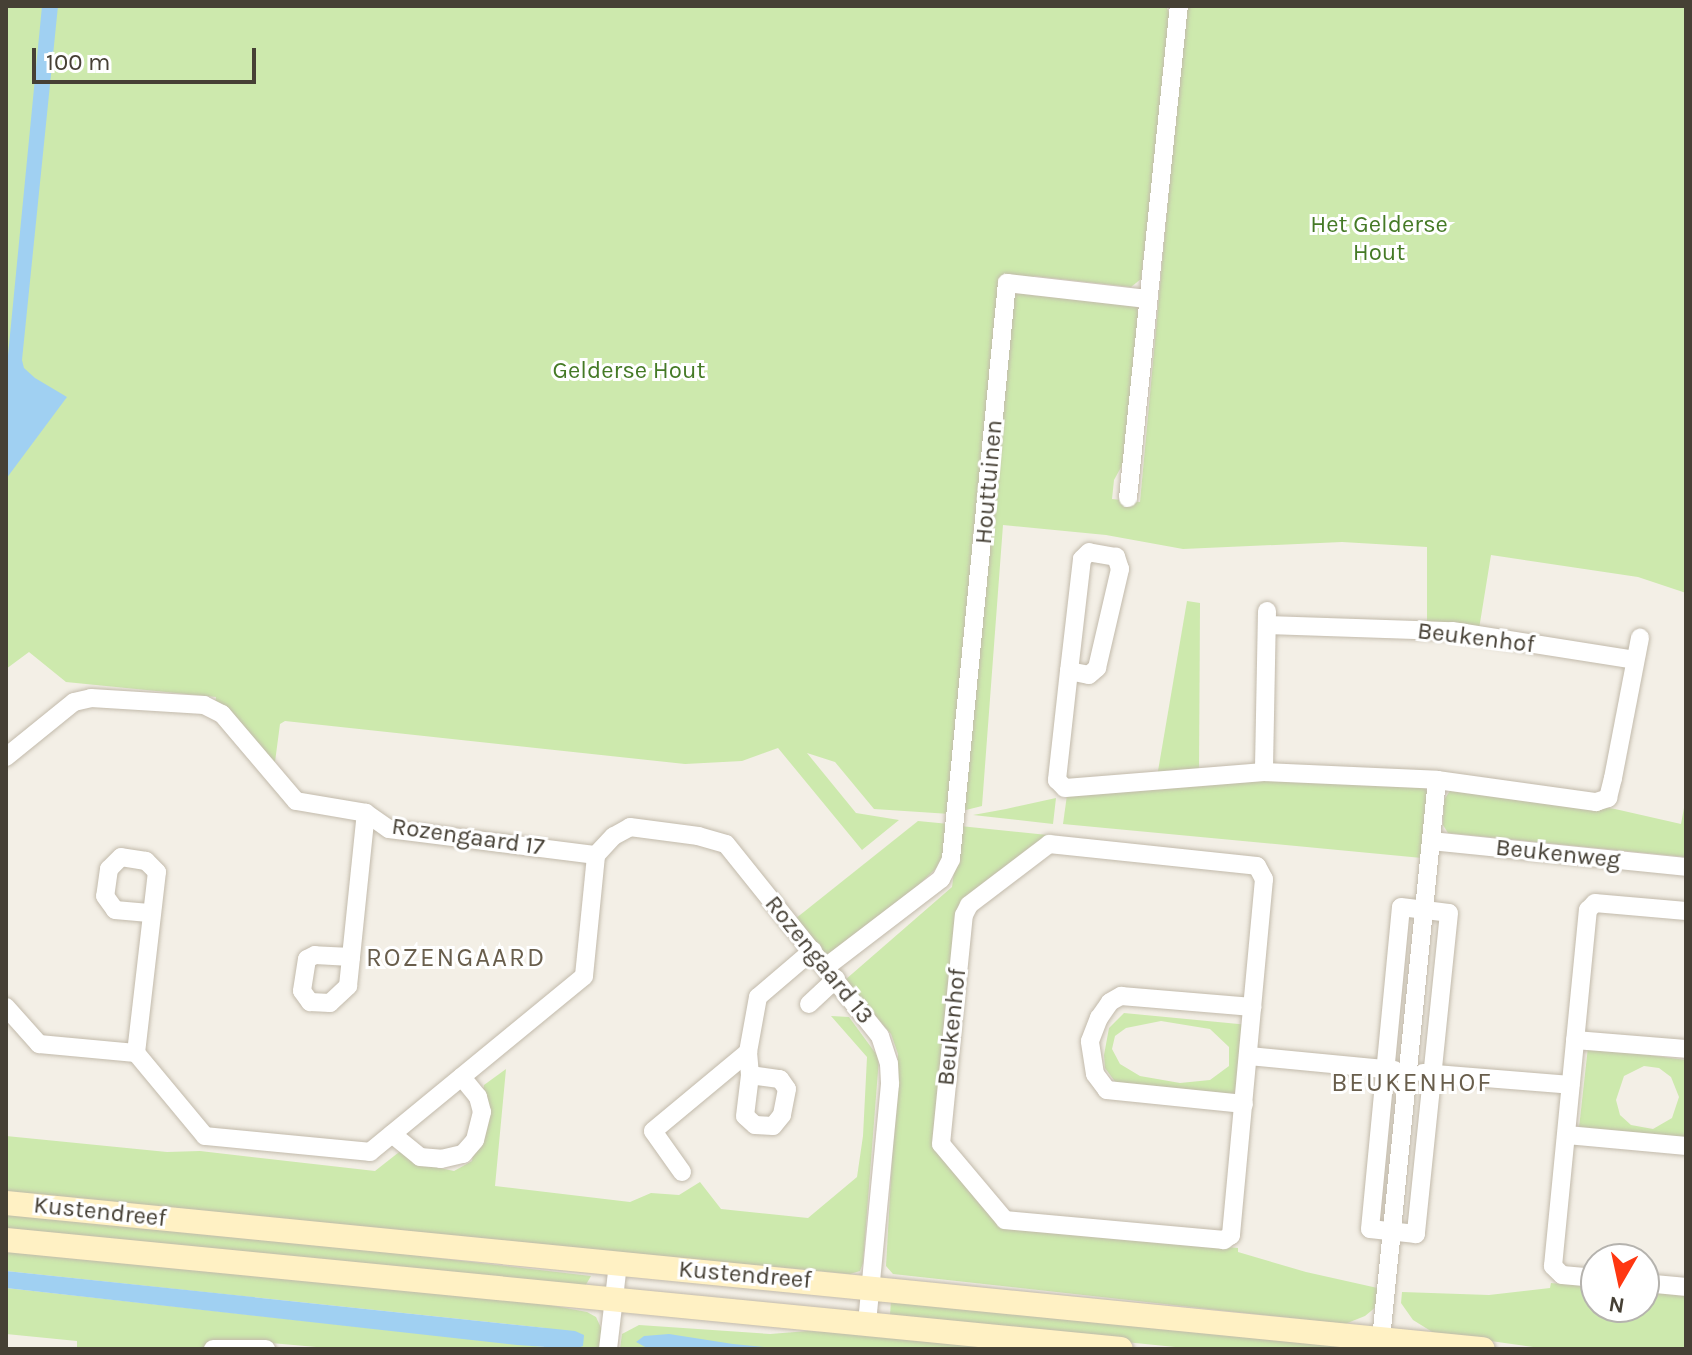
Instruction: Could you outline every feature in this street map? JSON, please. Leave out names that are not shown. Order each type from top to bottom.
[{"type":"main road","name":"Kustendreef","points":[[6,1203],[871,1287],[1381,1344],[1483,1349]]},
{"type":"main road","name":"Kustendreef","points":[[6,1240],[1121,1349]]},
{"type":"street","points":[[1128,498],[1179,6]]},
{"type":"street","name":"Houttuinen","points":[[831,973],[941,879],[951,859],[1007,283],[1147,299]]},
{"type":"street","points":[[1069,671],[1089,675],[1097,668],[1120,569],[1116,557],[1089,552],[1082,559],[1069,671],[1057,780],[1065,788],[1264,772],[1437,780],[1596,802],[1608,798],[1640,638]]},
{"type":"street","name":"Beukenhof","points":[[1264,772],[1267,618],[1452,631],[1635,660]]},
{"type":"street","name":"Rozengaard 17","points":[[6,757],[74,702],[91,698],[204,705],[222,714],[296,801],[366,813],[389,829],[596,855]]},
{"type":"street","points":[[1381,1344],[1437,780]]},
{"type":"street","points":[[351,957],[366,813]]},
{"type":"street","name":"Rozengaard 13","points":[[596,855],[614,836],[630,827],[698,836],[726,844],[880,1036],[889,1064],[867,1323]]},
{"type":"street","name":"Beukenweg","points":[[1431,841],[1686,867]]},
{"type":"street","name":"Beukenhof","points":[[1049,844],[1257,866],[1264,879],[1253,1007],[1231,1235],[1224,1240],[1005,1220],[941,1144],[964,915],[969,905],[1049,844]]},
{"type":"street","points":[[6,1007],[39,1044],[136,1053],[205,1136],[370,1152],[584,976],[596,855]]},
{"type":"street","points":[[1580,1277],[1562,1275],[1553,1266],[1588,910],[1595,903],[1686,911]]},
{"type":"street","points":[[1401,907],[1423,909],[1449,913],[1416,1234],[1370,1229],[1401,907]]},
{"type":"street","points":[[136,1053],[152,913]]},
{"type":"street","points":[[750,1075],[748,1052],[758,997],[813,950]]},
{"type":"street","points":[[809,1004],[831,973]]},
{"type":"street","points":[[1244,1104],[1107,1090],[1095,1074],[1090,1041],[1104,1010],[1121,996],[1253,1007]]},
{"type":"street","points":[[1575,1040],[1686,1049]]},
{"type":"street","points":[[682,1172],[653,1131],[748,1052]]},
{"type":"street","points":[[1249,1056],[1571,1085]]},
{"type":"street","points":[[392,1134],[420,1157],[441,1159],[463,1154],[475,1140],[482,1112],[478,1097],[462,1077]]},
{"type":"street","points":[[1567,1135],[1686,1146]]},
{"type":"street","points":[[608,1349],[618,1264]]},
{"type":"street","points":[[1660,1285],[1686,1287]]},
{"type":"street","points":[[213,1349],[266,1349]]},
{"type":"green space","name":"Gelderse Hout","points":[[6,6],[1166,6],[1171,17],[1141,279],[1131,287],[1034,276],[1031,295],[1127,303],[1137,307],[1125,460],[1114,480],[1112,499],[1140,502],[1186,6],[1686,6],[1686,593],[1638,577],[1491,555],[1479,629],[1427,623],[1427,547],[1342,542],[1183,549],[1106,535],[1003,525],[982,806],[950,814],[874,809],[835,762],[807,753],[856,813],[899,820],[862,850],[778,748],[742,761],[685,764],[285,721],[280,724],[275,762],[234,720],[214,714],[216,697],[66,682],[29,652],[6,669]]},
{"type":"green space","points":[[1187,601],[1200,603],[1199,774],[1157,777]]},
{"type":"green space","points":[[1276,780],[1421,783],[1429,794],[1422,858],[1063,824],[1067,795]]},
{"type":"green space","points":[[1453,786],[1615,809],[1681,824],[1686,797],[1686,857],[1448,833],[1443,825],[1444,800]]},
{"type":"green space","points":[[1056,798],[1053,824],[973,815],[1006,809]]},
{"type":"green space","points":[[918,821],[949,824],[944,861],[834,964],[795,919]]},
{"type":"green space","points":[[960,826],[1067,837],[974,900],[944,1143],[1017,1227],[1238,1248],[1238,1252],[1306,1272],[1382,1289],[1377,1306],[1365,1316],[1345,1324],[893,1274],[886,1266],[898,1054],[891,1034],[845,980],[952,887]]},
{"type":"green space","points":[[1124,1013],[1249,1025],[1242,1097],[1116,1083],[1105,1068],[1109,1028]],"holes":[[[1161,1021],[1210,1029],[1229,1047],[1229,1066],[1210,1080],[1180,1083],[1140,1076],[1120,1064],[1112,1049],[1115,1036],[1126,1028]]]},
{"type":"green space","points":[[831,1016],[849,1017],[879,1058],[863,1263],[860,1271],[850,1274],[6,1196],[6,1136],[167,1152],[200,1151],[375,1171],[403,1149],[421,1164],[454,1171],[472,1161],[484,1085],[506,1069],[495,1186],[630,1202],[651,1193],[679,1195],[700,1182],[721,1209],[808,1218],[857,1177],[863,1136],[867,1057]]},
{"type":"green space","points":[[1588,1047],[1686,1060],[1686,1143],[1579,1128]],"holes":[[[1644,1066],[1659,1068],[1671,1077],[1679,1097],[1672,1118],[1653,1129],[1631,1125],[1620,1115],[1616,1100],[1624,1076]]]},
{"type":"green space","points":[[6,1212],[266,1238],[591,1276],[584,1288],[6,1232]]},
{"type":"green space","points":[[6,1247],[539,1303],[587,1312],[596,1317],[602,1330],[599,1349],[339,1349],[248,1341],[211,1343],[201,1349],[77,1349],[77,1341],[6,1334],[6,1288],[544,1347],[545,1328],[6,1271]]},
{"type":"green space","points":[[1551,1283],[1580,1286],[1580,1323],[1660,1323],[1660,1293],[1686,1295],[1686,1349],[1548,1349],[1434,1333],[1413,1320],[1401,1303],[1402,1292],[1489,1295],[1550,1288]]},
{"type":"green space","points":[[891,1301],[1362,1349],[1195,1349],[896,1319],[890,1315]]},
{"type":"green space","points":[[639,1325],[770,1334],[808,1331],[864,1334],[1006,1349],[620,1349],[622,1334]]},
{"type":"water","points":[[42,6],[58,6],[22,360],[24,368],[35,378],[67,397],[6,479],[6,376]]},
{"type":"water","points":[[6,1271],[575,1331],[584,1335],[583,1346],[575,1349],[517,1345],[6,1288]]},
{"type":"water","points":[[669,1334],[784,1349],[649,1349],[636,1342],[644,1336]]},
{"type":"district","name":"ROZENGAARD","points":[[456,958]]},
{"type":"district","name":"BEUKENHOF","points":[[1412,1083]]},
{"type":"park label","name":"Het Gelderse Hout","points":[[1379,239]]}]
